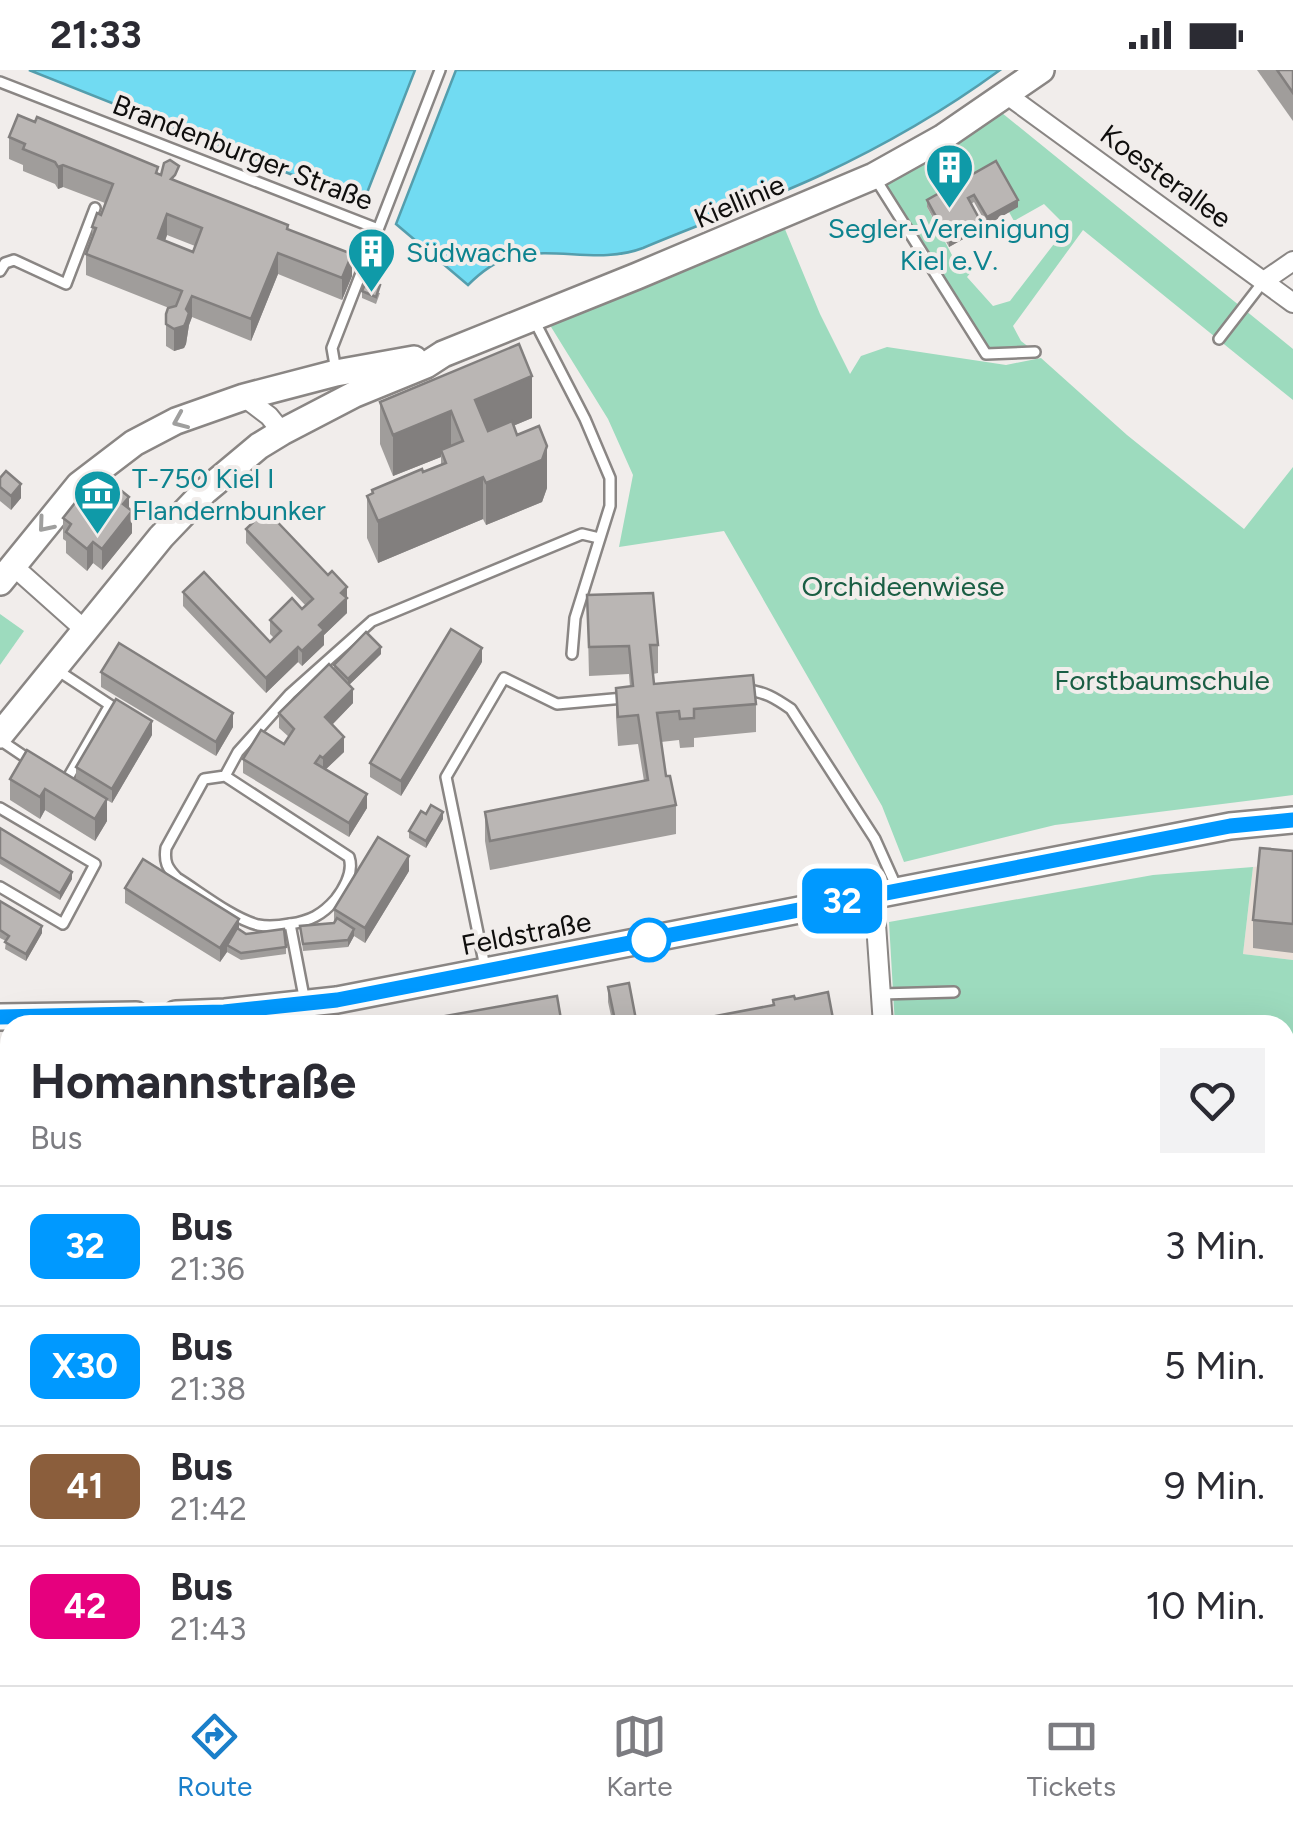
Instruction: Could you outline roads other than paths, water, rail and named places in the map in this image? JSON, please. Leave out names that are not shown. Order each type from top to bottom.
[{"type":"street","name":"Kiellinie","points":[[0,738],[161,537],[204,492],[259,446],[355,394],[443,354],[874,176],[942,138],[1033,72]]},
{"type":"street","name":"Koesterallee","points":[[1006,94],[1293,304]]},
{"type":"street","points":[[1264,280],[1293,261]]},
{"type":"street","name":"Kiellinie","points":[[4,567],[79,485],[134,443],[176,421],[244,396],[443,354]]},
{"type":"street","points":[[244,396],[282,432]]},
{"type":"street","points":[[4,567],[86,631]]},
{"type":"street","name":"Feldstraße","points":[[90,1015],[224,1012],[305,1004],[1230,826],[1293,820]]},
{"type":"street","points":[[882,1015],[886,892]]},
{"type":"lane","points":[[378,229],[440,70]]},
{"type":"lane","name":"Brandenburger Straße","points":[[0,82],[378,229],[332,348],[336,374]]},
{"type":"lane","points":[[874,176],[986,354],[1035,352]]},
{"type":"lane","points":[[0,271],[14,260],[66,284],[96,208]]},
{"type":"lane","points":[[1218,339],[1264,280]]},
{"type":"lane","points":[[533,318],[585,419],[610,478],[610,506],[575,618],[572,654]]},
{"type":"lane","points":[[225,776],[238,752],[290,694],[372,621],[582,534],[599,538]]},
{"type":"lane","points":[[52,774],[66,784],[110,706],[54,669]]},
{"type":"lane","points":[[486,971],[446,777],[504,678],[557,704],[631,698]]},
{"type":"lane","points":[[728,691],[759,691],[790,708],[875,838],[886,892]]},
{"type":"lane","points":[[0,738],[37,764]]},
{"type":"lane","points":[[225,776],[349,856],[349,878],[322,914],[305,922],[258,924],[240,917],[169,870],[164,860],[166,848],[204,779],[225,776]]},
{"type":"lane","points":[[0,808],[96,864],[63,924],[0,887]]},
{"type":"lane","points":[[290,924],[305,1004]]},
{"type":"lane","points":[[881,994],[954,992]]},
{"type":"water","points":[[29,70],[415,70],[363,203]]},
{"type":"water","points":[[456,70],[1000,70],[890,140],[755,203],[627,253],[548,253],[509,258],[468,285],[396,224]]},
{"type":"place","name":"Segler-Vereinigung Kiel e.V.","points":[[949,210]]},
{"type":"place","name":"Südwache","points":[[371,294]]},
{"type":"place","name":"T-750 Kiel I Flandernbunker","points":[[97,536]]},
{"type":"park label","name":"Orchideenwiese","points":[[903,586]]},
{"type":"park label","name":"Forstbaumschule","points":[[1162,680]]}]
